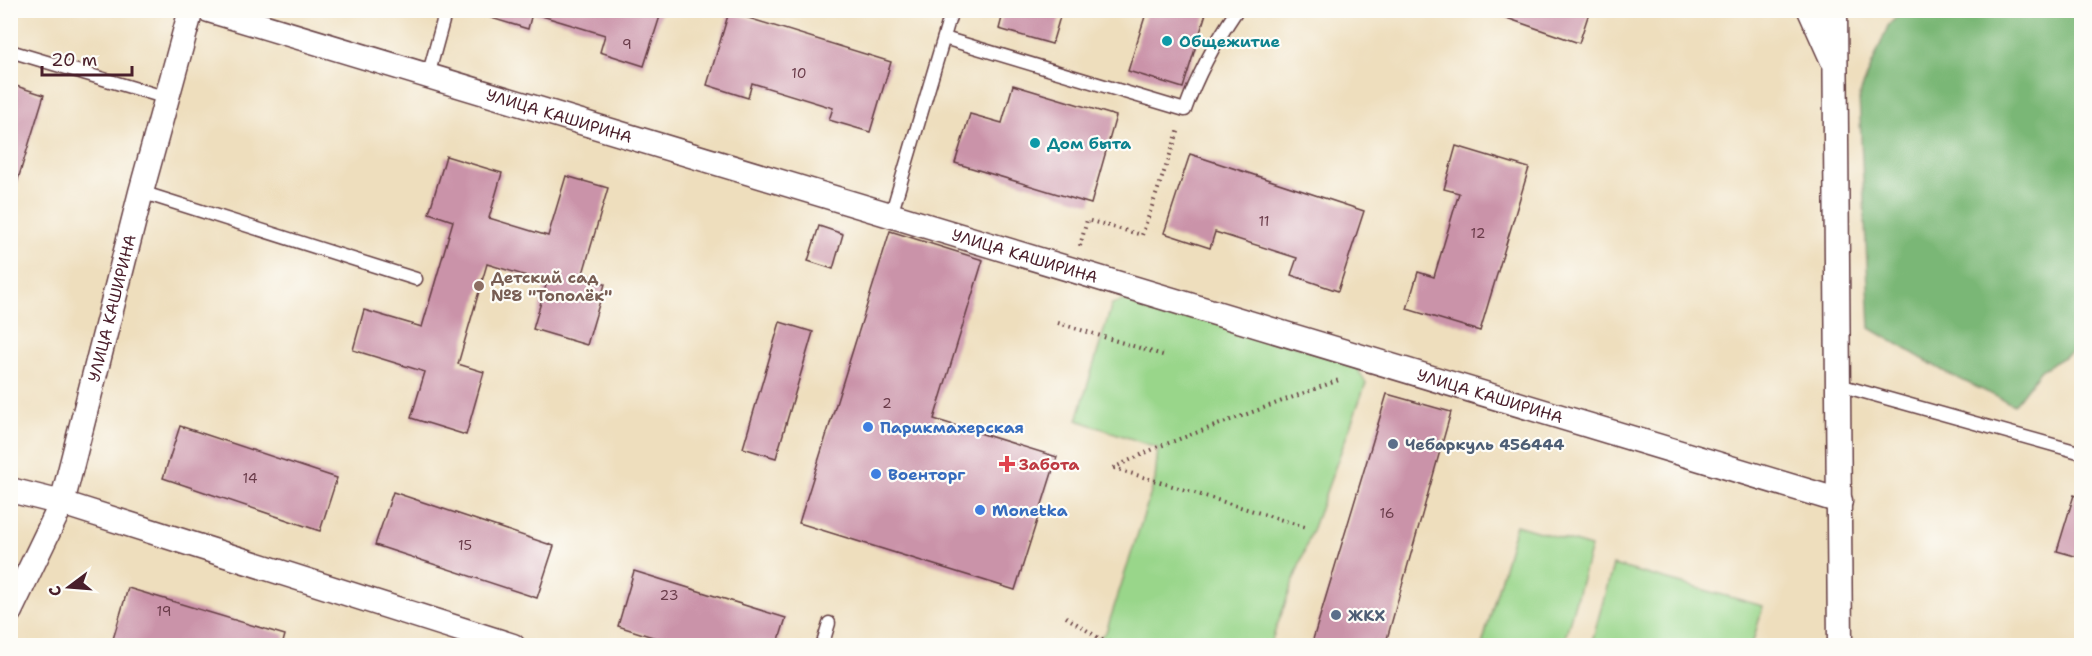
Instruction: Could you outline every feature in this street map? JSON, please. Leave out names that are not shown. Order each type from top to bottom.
[{"type":"street","name":"УЛИЦА КАШИРИНА","points":[[10,611],[62,503],[141,192],[191,10]]},
{"type":"street","name":"УЛИЦА КАШИРИНА","points":[[209,10],[1840,501]]},
{"type":"street","points":[[1810,10],[1835,67]]},
{"type":"street","points":[[1835,10],[1840,645]]},
{"type":"street","points":[[10,489],[62,503],[513,645]]},
{"type":"lane","points":[[428,76],[446,10]]},
{"type":"lane","points":[[891,215],[952,10]]},
{"type":"lane","points":[[944,38],[1185,110],[1191,93],[1237,10]]},
{"type":"lane","points":[[10,51],[167,98]]},
{"type":"lane","points":[[141,192],[416,279]]},
{"type":"lane","points":[[1839,385],[2082,453]]},
{"type":"lane","points":[[822,645],[829,623]]},
{"type":"path","points":[[1073,270],[1087,220],[1142,235],[1185,110]]},
{"type":"path","points":[[1058,323],[1166,356]]},
{"type":"path","points":[[1305,527],[1113,468],[1158,447],[1340,380]]},
{"type":"path","points":[[1066,617],[1099,638],[1123,645]]},
{"type":"path","points":[[1037,640],[1047,645]]},
{"type":"green space","points":[[1902,11],[2081,11],[2081,347],[2041,370],[2014,405],[1945,372],[1870,328],[1859,96],[1888,26]]},
{"type":"green space","points":[[1134,297],[1354,363],[1366,383],[1270,645],[1089,645],[1106,632],[1155,480],[1158,448],[1077,420],[1112,304]]},
{"type":"green space","points":[[1516,525],[1591,547],[1563,645],[1482,645]]},
{"type":"green space","points":[[1613,565],[1763,606],[1752,645],[1591,645]]},
{"type":"building","points":[[478,10],[662,10],[644,66],[600,52],[605,35],[532,13],[528,29],[478,14]]},
{"type":"building","points":[[1004,10],[1062,10],[1052,44],[999,29]]},
{"type":"building","name":"Общежитие","points":[[1147,10],[1207,10],[1183,88],[1128,71]]},
{"type":"building","points":[[1496,10],[1590,10],[1579,43],[1495,14]]},
{"type":"building","points":[[729,12],[891,62],[870,132],[829,120],[833,108],[752,83],[748,98],[707,85]]},
{"type":"building","points":[[10,84],[44,95],[11,202],[10,202]]},
{"type":"building","name":"Дом быта","points":[[1013,85],[1116,116],[1091,204],[955,163],[970,114],[1002,123]]},
{"type":"building","points":[[1456,146],[1529,168],[1480,331],[1407,309],[1418,272],[1434,277],[1459,193],[1444,189]]},
{"type":"building","points":[[1190,154],[1364,211],[1338,291],[1291,275],[1297,258],[1215,232],[1210,248],[1164,233]]},
{"type":"building","points":[[446,156],[502,173],[489,218],[548,236],[566,176],[608,188],[582,277],[605,284],[587,345],[533,329],[547,282],[487,264],[458,364],[484,372],[466,435],[411,418],[425,372],[353,350],[364,310],[422,327],[453,221],[429,213]]},
{"type":"building","points":[[819,226],[843,234],[833,269],[808,261]]},
{"type":"building","points":[[890,231],[983,260],[934,419],[1057,457],[1015,590],[799,523]]},
{"type":"building","points":[[780,322],[813,332],[776,458],[743,448]]},
{"type":"building","points":[[1387,394],[1451,412],[1385,646],[1311,646]]},
{"type":"building","points":[[180,426],[337,478],[320,531],[163,478]]},
{"type":"building","points":[[393,492],[554,546],[537,598],[375,545]]},
{"type":"building","points":[[2074,495],[2082,498],[2082,558],[2057,551]]},
{"type":"building","points":[[634,571],[786,618],[777,646],[681,646],[618,626]]},
{"type":"building","points":[[128,588],[285,635],[282,646],[111,646]]},
{"type":"place","name":"Общежитие","points":[[1167,41]]},
{"type":"place","name":"Дом быта","points":[[1035,143]]},
{"type":"place","name":"Детский сад №8 \"Тополёк\"","points":[[479,286]]},
{"type":"place","name":"Парикмахерская","points":[[868,427]]},
{"type":"place","name":"Чебаpкуль 456444","points":[[1393,444]]},
{"type":"place","name":"Забота","points":[[1007,464]]},
{"type":"place","name":"Военторг","points":[[876,474]]},
{"type":"place","name":"Monetka","points":[[980,510]]},
{"type":"place","name":"ЖКХ","points":[[1336,615]]}]
